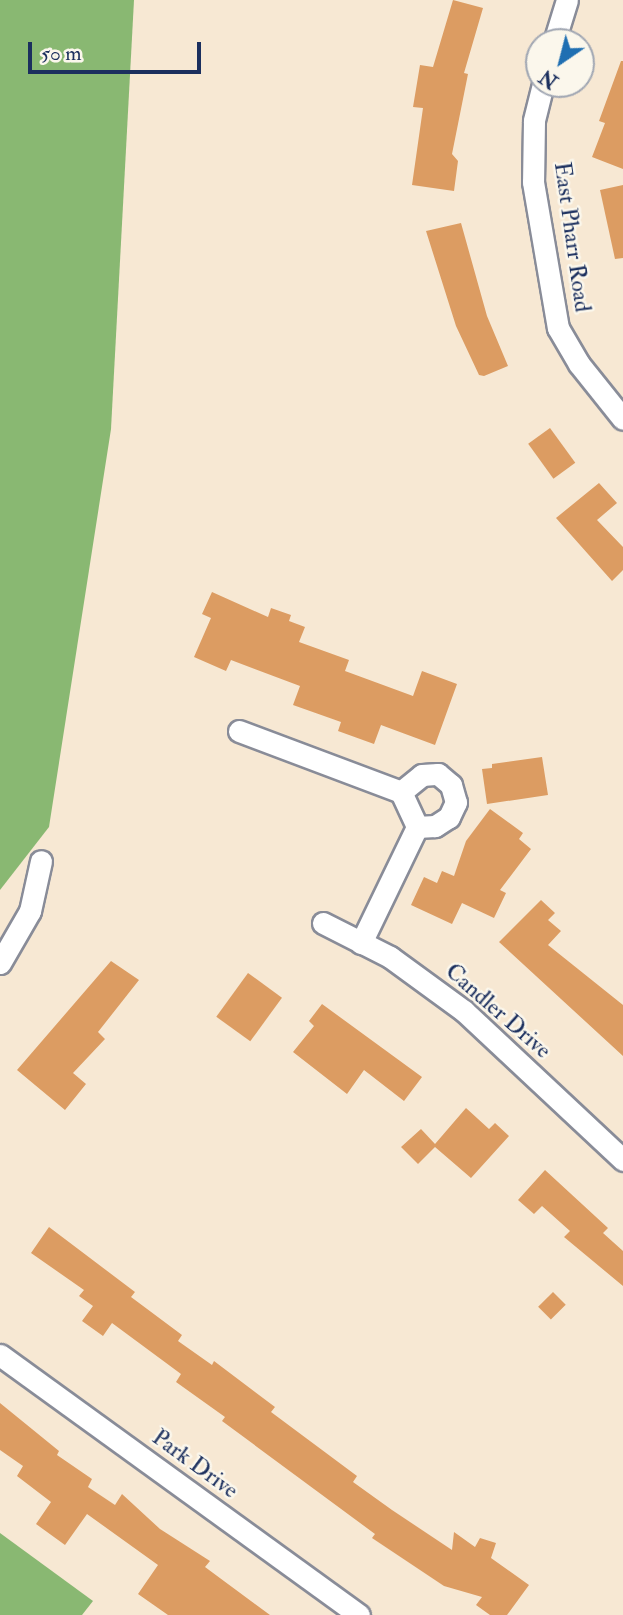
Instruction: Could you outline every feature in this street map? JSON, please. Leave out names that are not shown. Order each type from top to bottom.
[{"type":"street","points":[[558,28],[567,0]]},
{"type":"street","name":"East Pharr Road","points":[[540,98],[534,121],[533,182],[558,328],[579,364],[623,419]]},
{"type":"street","points":[[239,731],[401,792],[417,827]]},
{"type":"street","points":[[401,792],[422,775],[438,774],[451,785],[456,802],[449,817],[435,825],[417,827]]},
{"type":"street","points":[[361,943],[417,827]]},
{"type":"street","points":[[0,963],[30,911],[41,861]]},
{"type":"street","name":"Candler Drive","points":[[323,923],[390,957],[464,1011],[623,1160]]},
{"type":"street","name":"Park Drive","points":[[0,1355],[359,1615]]},
{"type":"green space","points":[[0,0],[134,0],[111,429],[49,827],[0,890]]},
{"type":"green space","points":[[0,1533],[93,1601],[82,1615],[0,1615]]},
{"type":"building","points":[[453,0],[483,8],[464,73],[468,74],[452,154],[458,161],[454,191],[412,185],[423,108],[413,107],[420,65],[433,67]]},
{"type":"building","points":[[621,61],[623,169],[592,157],[605,123],[599,121]]},
{"type":"building","points":[[623,185],[623,258],[615,259],[600,190]]},
{"type":"building","points":[[461,223],[487,316],[508,366],[484,376],[479,375],[456,326],[426,231]]},
{"type":"building","points":[[550,428],[575,463],[553,479],[528,444]]},
{"type":"building","points":[[599,483],[617,503],[597,520],[623,547],[623,570],[612,581],[556,518]]},
{"type":"building","points":[[212,592],[268,617],[271,608],[291,615],[289,621],[305,627],[299,642],[349,660],[345,671],[413,696],[422,671],[457,684],[435,745],[381,725],[374,744],[338,731],[341,722],[293,705],[300,686],[231,660],[226,671],[194,657],[211,618],[202,614]]},
{"type":"building","points":[[542,757],[548,795],[487,804],[482,769],[492,768],[492,764]]},
{"type":"building","points":[[490,809],[523,833],[519,839],[531,849],[500,890],[506,893],[494,918],[462,903],[452,924],[411,905],[424,877],[437,883],[442,871],[454,876],[466,841]]},
{"type":"building","points":[[541,900],[555,913],[548,920],[561,931],[548,945],[623,1005],[623,1056],[499,942]]},
{"type":"building","points":[[111,961],[139,980],[98,1032],[105,1039],[73,1073],[86,1084],[65,1110],[17,1070]]},
{"type":"building","points":[[248,973],[282,998],[250,1041],[216,1017]]},
{"type":"building","points":[[322,1004],[422,1077],[404,1101],[364,1070],[347,1094],[293,1052],[314,1026],[309,1021]]},
{"type":"building","points":[[466,1108],[489,1129],[495,1123],[509,1136],[471,1178],[435,1147],[418,1164],[401,1147],[421,1129],[435,1144]]},
{"type":"building","points":[[545,1170],[608,1228],[603,1233],[623,1251],[623,1286],[564,1237],[570,1231],[542,1206],[534,1214],[518,1200]]},
{"type":"building","points":[[49,1227],[135,1292],[131,1297],[182,1335],[178,1341],[212,1365],[214,1361],[275,1407],[271,1412],[357,1476],[353,1482],[392,1510],[452,1550],[454,1532],[475,1547],[480,1538],[496,1543],[491,1558],[529,1585],[507,1615],[490,1615],[476,1605],[482,1597],[444,1586],[372,1538],[375,1534],[222,1421],[225,1417],[176,1382],[181,1374],[112,1323],[103,1336],[82,1321],[93,1306],[79,1296],[84,1290],[31,1253]]},
{"type":"building","points":[[553,1292],[566,1305],[551,1320],[538,1307]]},
{"type":"building","points":[[0,1403],[59,1451],[57,1455],[92,1479],[88,1487],[115,1505],[122,1494],[160,1529],[210,1561],[205,1567],[270,1615],[168,1615],[138,1594],[158,1565],[87,1514],[65,1545],[36,1524],[51,1502],[17,1476],[23,1466],[0,1450]]}]
